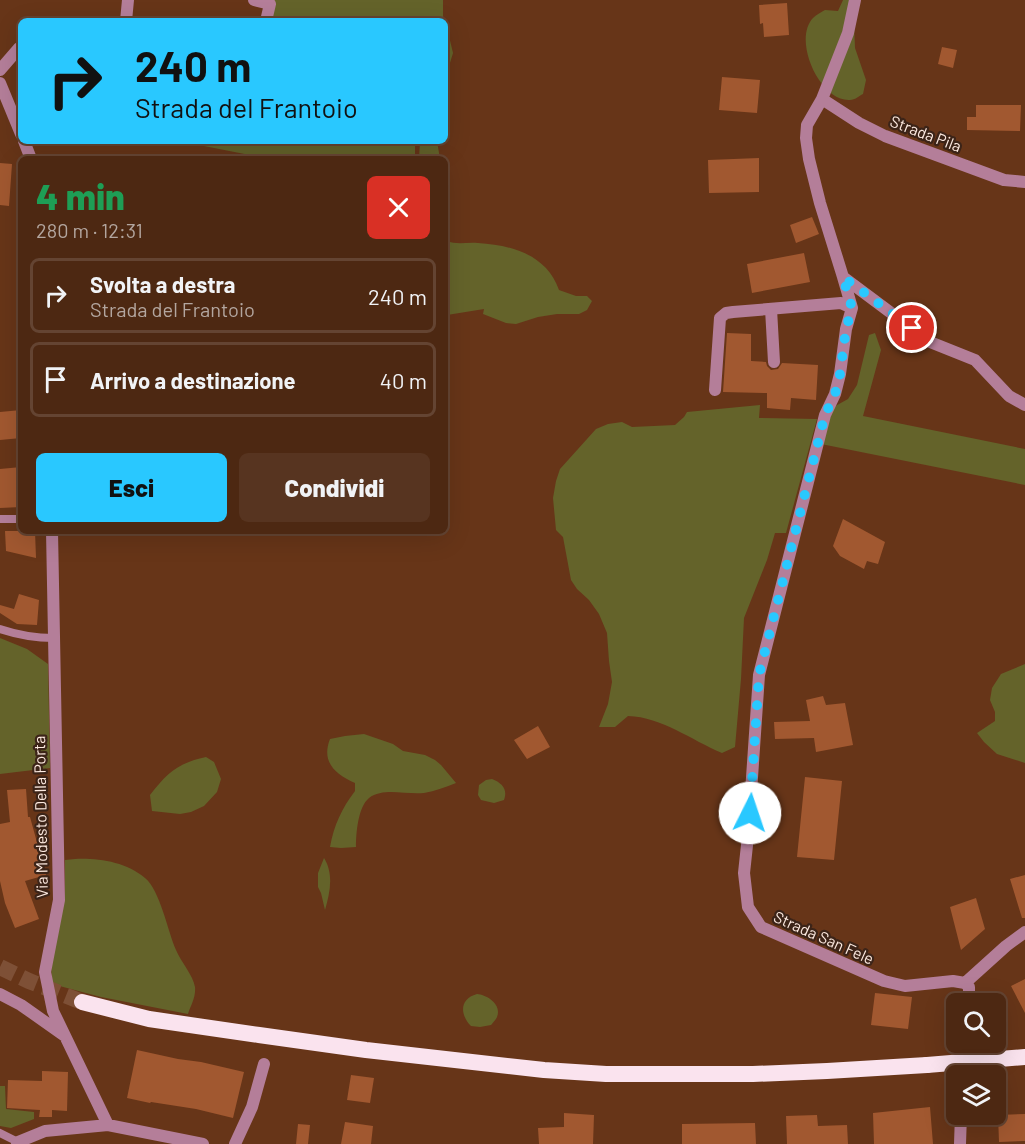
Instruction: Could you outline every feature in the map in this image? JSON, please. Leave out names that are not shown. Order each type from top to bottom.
[{"type":"highway","points":[[82,1002],[149,1019],[299,1041],[484,1064],[606,1074],[827,1071],[1025,1057]]},
{"type":"street","points":[[126,18],[128,0]]},
{"type":"street","points":[[254,0],[270,4],[267,18]]},
{"type":"street","points":[[852,308],[820,203],[806,138],[807,125],[822,99],[848,33],[855,0]]},
{"type":"street","points":[[0,70],[18,48]]},
{"type":"street","points":[[0,83],[18,127]]},
{"type":"street","name":"Strada Pila","points":[[822,99],[859,123],[885,136],[1004,180],[1025,182]]},
{"type":"street","points":[[843,277],[930,342],[975,360],[1009,396],[1025,405]]},
{"type":"street","points":[[716,390],[720,318],[726,313],[841,303],[852,308]]},
{"type":"street","name":"Strada San Fele","points":[[852,308],[846,329],[835,394],[825,415],[759,675],[744,873],[748,907],[761,927],[884,981],[905,986],[953,981],[965,983]]},
{"type":"street","points":[[771,309],[774,362]]},
{"type":"street","name":"Via Modesto Della Porta","points":[[52,534],[59,900],[45,972],[53,1011],[108,1125]]},
{"type":"street","points":[[969,993],[969,987],[965,983],[1025,932]]},
{"type":"street","points":[[0,994],[21,1005],[66,1036]]},
{"type":"street","points":[[235,1144],[252,1107],[264,1064]]},
{"type":"street","points":[[18,1143],[45,1131],[108,1125],[203,1144]]},
{"type":"street","points":[[960,1144],[961,1125]]},
{"type":"lane","points":[[0,519],[18,519]]},
{"type":"lane","points":[[0,629],[17,635],[54,638]]},
{"type":"lane","points":[[0,1133],[18,1143]]},
{"type":"shaded area","points":[[268,0],[443,0],[444,18],[269,18]]},
{"type":"shaded area","points":[[843,0],[853,0],[855,48],[866,80],[863,94],[850,100],[839,98],[820,81],[812,68],[806,40],[807,28],[813,18],[825,10],[838,11]]},
{"type":"shaded area","points":[[448,32],[453,53],[448,69]]},
{"type":"shaded area","points":[[201,144],[415,144],[415,156],[255,156]]},
{"type":"shaded area","points":[[420,144],[438,144],[440,156],[419,156]]},
{"type":"shaded area","points":[[448,242],[491,244],[527,254],[546,268],[559,290],[576,296],[587,296],[592,301],[587,310],[579,314],[538,317],[516,324],[506,323],[483,314],[484,309],[448,315]]},
{"type":"shaded area","points":[[875,333],[881,350],[863,416],[1025,449],[1025,485],[821,444],[830,409],[848,399],[857,385],[869,335]]},
{"type":"shaded area","points":[[760,405],[759,418],[817,419],[786,533],[775,533],[744,618],[735,747],[722,753],[665,725],[641,717],[628,716],[615,727],[599,727],[608,704],[612,682],[607,633],[599,614],[571,580],[563,537],[556,530],[553,498],[560,469],[596,429],[608,424],[622,422],[632,427],[675,425],[687,412]]},
{"type":"shaded area","points":[[0,638],[27,649],[48,664],[50,768],[0,774]]},
{"type":"shaded area","points":[[1025,664],[1025,763],[997,754],[977,733],[995,721],[995,712],[990,700],[992,688],[1001,674]]},
{"type":"shaded area","points":[[364,734],[393,744],[403,751],[425,755],[435,760],[456,783],[424,793],[388,792],[374,795],[362,807],[357,828],[356,847],[330,847],[339,817],[355,791],[355,783],[341,776],[329,761],[327,754],[330,739]]},
{"type":"shaded area","points":[[206,757],[214,762],[221,779],[217,792],[204,806],[180,814],[152,811],[150,795],[162,781],[180,766]]},
{"type":"shaded area","points":[[492,779],[503,787],[504,800],[494,803],[481,800],[478,795],[479,785]]},
{"type":"shaded area","points":[[324,858],[330,877],[330,890],[325,910],[318,887],[318,873]]},
{"type":"shaded area","points":[[65,860],[103,860],[121,865],[138,873],[150,884],[159,901],[176,950],[194,982],[195,994],[188,1014],[101,997],[52,984],[51,964],[65,894]]},
{"type":"shaded area","points":[[477,994],[489,998],[496,1004],[497,1018],[491,1025],[471,1026],[467,1022],[463,1012],[464,1003]]},
{"type":"shaded area","points":[[0,1086],[5,1086],[6,1109],[34,1112],[34,1119],[11,1128],[0,1126]]},
{"type":"building","points":[[787,3],[789,35],[764,37],[763,23],[760,24],[759,5]]},
{"type":"building","points":[[942,47],[957,50],[953,68],[938,64]]},
{"type":"building","points":[[722,77],[760,80],[757,113],[719,110]]},
{"type":"building","points":[[976,105],[1021,105],[1020,131],[967,130],[967,117],[976,117]]},
{"type":"building","points":[[759,158],[759,192],[709,193],[708,160]]},
{"type":"building","points":[[0,163],[12,164],[9,206],[0,205]]},
{"type":"building","points":[[812,217],[819,234],[796,243],[790,225]]},
{"type":"building","points":[[804,253],[810,282],[752,293],[747,264]]},
{"type":"building","points":[[727,333],[751,334],[751,361],[766,362],[771,370],[778,369],[782,363],[818,365],[816,400],[791,398],[790,410],[767,408],[767,393],[723,392]]},
{"type":"building","points":[[18,410],[18,438],[0,440],[0,412]]},
{"type":"building","points":[[18,467],[18,507],[0,508],[0,469]]},
{"type":"building","points":[[843,519],[885,542],[878,564],[867,561],[864,569],[840,556],[833,546]]},
{"type":"building","points":[[5,531],[35,534],[36,558],[6,551]]},
{"type":"building","points":[[19,594],[39,600],[37,625],[17,624],[0,613],[0,605],[14,609]]},
{"type":"building","points":[[823,696],[826,705],[845,703],[853,745],[816,752],[814,738],[775,739],[774,722],[810,721],[806,700]]},
{"type":"building","points":[[538,726],[550,747],[527,759],[514,740]]},
{"type":"building","points":[[805,777],[842,781],[834,860],[797,857]]},
{"type":"building","points":[[26,789],[28,817],[30,817],[46,875],[25,881],[39,919],[15,928],[5,903],[0,881],[0,824],[10,822],[7,790]]},
{"type":"building","points":[[1025,875],[1025,918],[1022,918],[1010,879]]},
{"type":"building","points":[[976,898],[985,929],[961,950],[950,907]]},
{"type":"building","points":[[1025,979],[1025,1013],[1011,986]]},
{"type":"building","points":[[875,993],[912,997],[908,1029],[871,1025]]},
{"type":"building","points":[[137,1050],[244,1072],[233,1118],[196,1109],[127,1098]]},
{"type":"building","points":[[42,1071],[68,1072],[67,1111],[52,1110],[52,1117],[39,1117],[40,1110],[7,1108],[8,1080],[42,1081]]},
{"type":"building","points":[[351,1075],[374,1078],[370,1103],[347,1100]]},
{"type":"building","points":[[930,1107],[933,1144],[874,1144],[873,1113]]},
{"type":"building","points":[[564,1113],[594,1115],[593,1144],[539,1144],[538,1128],[564,1127]]},
{"type":"building","points":[[1025,1114],[1025,1141],[999,1142],[998,1125],[1006,1125],[1006,1115]]},
{"type":"building","points":[[817,1115],[818,1126],[847,1125],[848,1144],[787,1144],[786,1116]]},
{"type":"building","points":[[345,1122],[373,1126],[371,1144],[341,1144]]},
{"type":"building","points":[[755,1123],[756,1144],[682,1144],[682,1124]]},
{"type":"building","points":[[298,1124],[310,1125],[308,1144],[296,1144]]},
{"type":"tunnel","points":[[0,967],[82,1002]]},
{"type":"route","points":[[750,813],[759,675],[825,415],[835,394],[840,374],[846,329],[852,308],[843,277],[912,328]]}]
